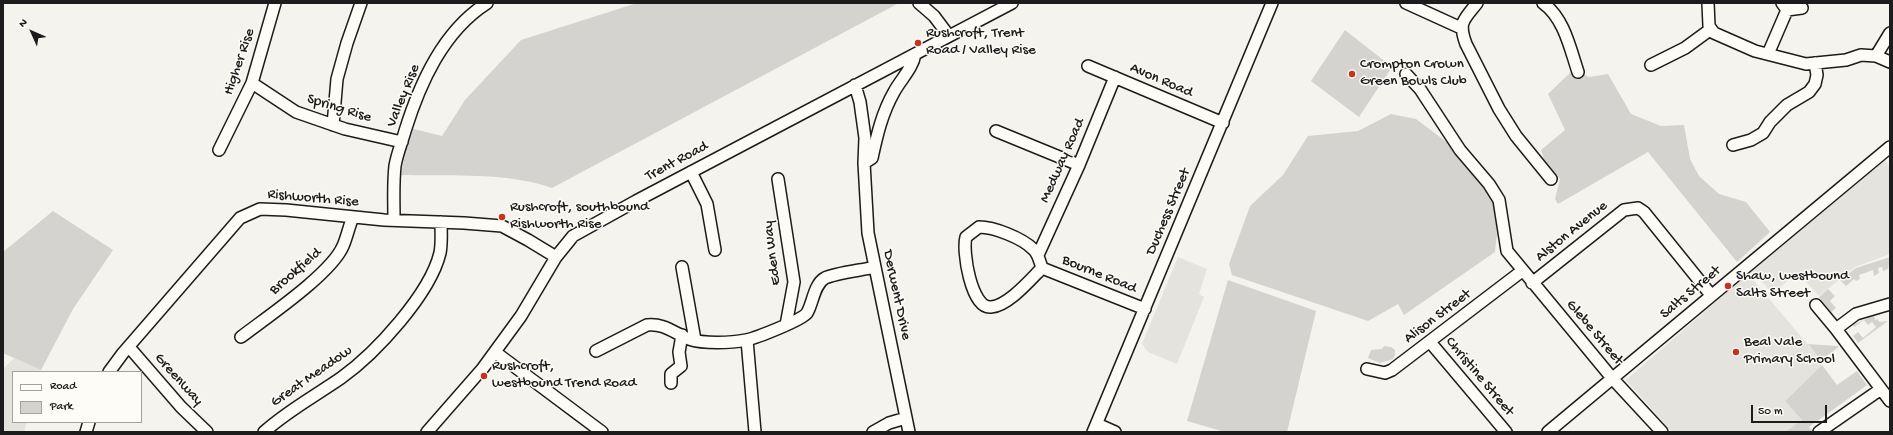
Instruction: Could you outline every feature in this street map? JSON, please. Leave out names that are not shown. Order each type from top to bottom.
[{"type":"street","name":"Higher Rise","points":[[219,150],[252,83],[275,3]]},
{"type":"street","points":[[333,125],[337,79],[347,43],[361,3]]},
{"type":"street","points":[[919,3],[934,16],[949,36]]},
{"type":"street","name":"Trent Road","points":[[427,432],[483,368],[495,352],[521,316],[556,257],[573,236],[691,172],[1012,3]]},
{"type":"street","name":"Duchess Street","points":[[1095,428],[1272,3]]},
{"type":"street","points":[[1406,3],[1461,28]]},
{"type":"street","points":[[1477,3],[1461,24],[1466,44],[1499,109],[1516,136],[1551,179]]},
{"type":"street","points":[[1543,3],[1553,10],[1578,72]]},
{"type":"street","points":[[1708,3],[1707,15],[1714,33],[1755,51],[1806,64],[1846,60],[1861,55],[1876,56],[1890,62]]},
{"type":"street","name":"Valley Rise","points":[[394,220],[395,165],[416,98],[427,72],[455,33],[482,4]]},
{"type":"street","points":[[1768,54],[1785,6],[1802,8]]},
{"type":"street","points":[[1651,65],[1685,48],[1712,29]]},
{"type":"street","points":[[1876,56],[1890,33]]},
{"type":"street","points":[[864,162],[872,158],[878,130],[886,109],[894,91],[914,61],[915,54]]},
{"type":"street","points":[[1733,145],[1751,140],[1762,133],[1770,122],[1788,104],[1809,92],[1815,84],[1817,75],[1815,63]]},
{"type":"street","name":"Avon Road","points":[[1088,66],[1223,123]]},
{"type":"street","name":"Glebe Street","points":[[1406,74],[1420,89],[1460,150],[1489,184],[1499,200],[1507,251],[1612,378],[1662,432]]},
{"type":"street","name":"Medway Road","points":[[1038,255],[1079,166],[1115,77]]},
{"type":"street","name":"Spring Rise","points":[[252,83],[296,112],[333,125],[402,142]]},
{"type":"street","name":"Derwent Drive","points":[[855,85],[860,102],[865,138],[864,162],[868,233],[910,432]]},
{"type":"street","points":[[996,131],[1079,166]]},
{"type":"street","name":"Salts Street","points":[[1548,432],[1890,147]]},
{"type":"street","points":[[691,172],[706,204],[715,250]]},
{"type":"street","name":"Eden Way","points":[[778,178],[794,282],[786,325]]},
{"type":"street","name":"Alston Avenue","points":[[1532,283],[1624,210],[1638,208],[1644,212],[1711,295]]},
{"type":"street","name":"Rishworth Rise","points":[[111,371],[129,347],[240,218],[260,210],[286,210],[353,217],[502,226],[556,257]]},
{"type":"street","name":"Brookfield","points":[[241,337],[314,280],[333,261],[343,247],[353,217]]},
{"type":"street","name":"Great Meadow","points":[[264,432],[278,418],[342,377],[385,340],[428,281],[436,265],[440,252],[441,222]]},
{"type":"street","points":[[979,227],[987,227],[1020,241],[1034,249],[1038,255],[1042,268],[1009,299],[999,305],[987,307],[976,297],[971,284],[964,253],[964,242],[966,236],[979,227]]},
{"type":"street","points":[[682,267],[695,340]]},
{"type":"street","points":[[596,351],[647,325],[656,324],[703,343],[747,340],[786,325],[806,314],[818,286],[824,279],[875,267]]},
{"type":"street","name":"Bourne Road","points":[[1042,268],[1145,309]]},
{"type":"street","name":"Alison Street","points":[[1367,370],[1385,373],[1392,370],[1522,271]]},
{"type":"street","points":[[1836,329],[1856,314],[1875,304],[1890,304]]},
{"type":"street","points":[[1816,305],[1890,401]]},
{"type":"street","points":[[671,383],[671,374],[681,366],[679,352],[682,334]]},
{"type":"street","points":[[747,340],[755,432]]},
{"type":"street","name":"Christine Street","points":[[1430,342],[1506,432]]},
{"type":"street","name":"Greenway","points":[[129,347],[181,407],[206,432]]},
{"type":"street","points":[[495,352],[598,431]]},
{"type":"street","points":[[1819,432],[1881,389]]},
{"type":"street","points":[[873,432],[889,423],[906,418]]},
{"type":"street","points":[[1095,428],[1115,432]]},
{"type":"shaded area","points":[[1885,160],[1890,167],[1890,254],[1855,267],[1819,296],[1797,272],[1773,294],[1752,271]]},
{"type":"shaded area","points":[[1178,257],[1207,269],[1199,294],[1204,297],[1177,364],[1148,352],[1142,344]]},
{"type":"shaded area","name":"Beal Vale Primary School","points":[[1748,274],[1821,360],[1822,365],[1785,401],[1802,420],[1785,432],[1672,432],[1626,380]]},
{"type":"shaded area","points":[[14,358],[41,370],[12,371],[12,423],[27,423],[24,432],[3,432],[3,369]]},
{"type":"green space","points":[[637,3],[899,3],[552,188],[516,179],[497,177],[401,175],[410,128],[442,136],[465,100],[521,40]]},
{"type":"green space","name":"Crompton Crown Green Bowls Club","points":[[1345,30],[1392,67],[1359,117],[1311,81]]},
{"type":"green space","points":[[1574,69],[1589,77],[1608,74],[1631,114],[1661,126],[1684,125],[1690,159],[1699,176],[1719,194],[1746,202],[1770,232],[1737,262],[1648,152],[1558,204],[1555,199],[1560,179],[1544,159],[1541,150],[1565,130],[1548,94]]},
{"type":"green space","points":[[1391,114],[1416,119],[1452,146],[1493,196],[1497,234],[1495,252],[1404,315],[1398,304],[1368,321],[1232,275],[1229,264],[1250,206],[1283,175],[1308,136],[1358,131]]},
{"type":"green space","points":[[53,211],[113,250],[73,309],[41,370],[3,353],[3,252]]},
{"type":"green space","points":[[1890,257],[1888,269],[1883,271],[1882,267],[1878,268],[1879,273],[1874,276],[1873,270],[1859,275],[1860,279],[1856,281],[1854,279],[1846,286],[1840,280],[1856,268]]},
{"type":"green space","points":[[1228,280],[1316,311],[1287,432],[1225,432],[1187,421]]},
{"type":"green space","points":[[1828,289],[1835,296],[1830,301],[1836,308],[1831,312],[1819,297]]},
{"type":"green space","points":[[1874,315],[1875,320],[1878,319],[1879,322],[1888,321],[1858,343],[1853,336],[1858,332],[1863,338],[1876,327],[1872,322],[1868,325],[1864,320],[1854,327],[1853,325]]},
{"type":"green space","points":[[1808,344],[1837,346],[1839,347],[1821,360]]},
{"type":"green space","points":[[1384,346],[1391,347],[1395,350],[1393,359],[1380,363],[1368,358],[1371,350],[1382,349]]},
{"type":"green space","points":[[1822,365],[1837,385],[1857,371],[1867,385],[1809,427],[1813,432],[1785,432],[1802,420],[1785,401]]},
{"type":"place","name":"Rushcroft, Trent Road / Valley Rise","points":[[918,43]]},
{"type":"place","name":"Crompton Crown Green Bowls Club","points":[[1352,74]]},
{"type":"place","name":"Rushcroft, southbound Rishworth Rise","points":[[502,217]]},
{"type":"place","name":"Shaw, westbound Salts Street","points":[[1728,286]]},
{"type":"place","name":"Beal Vale Primary School","points":[[1736,352]]},
{"type":"place","name":"Rushcroft, westbound Trend Road","points":[[484,376]]}]
